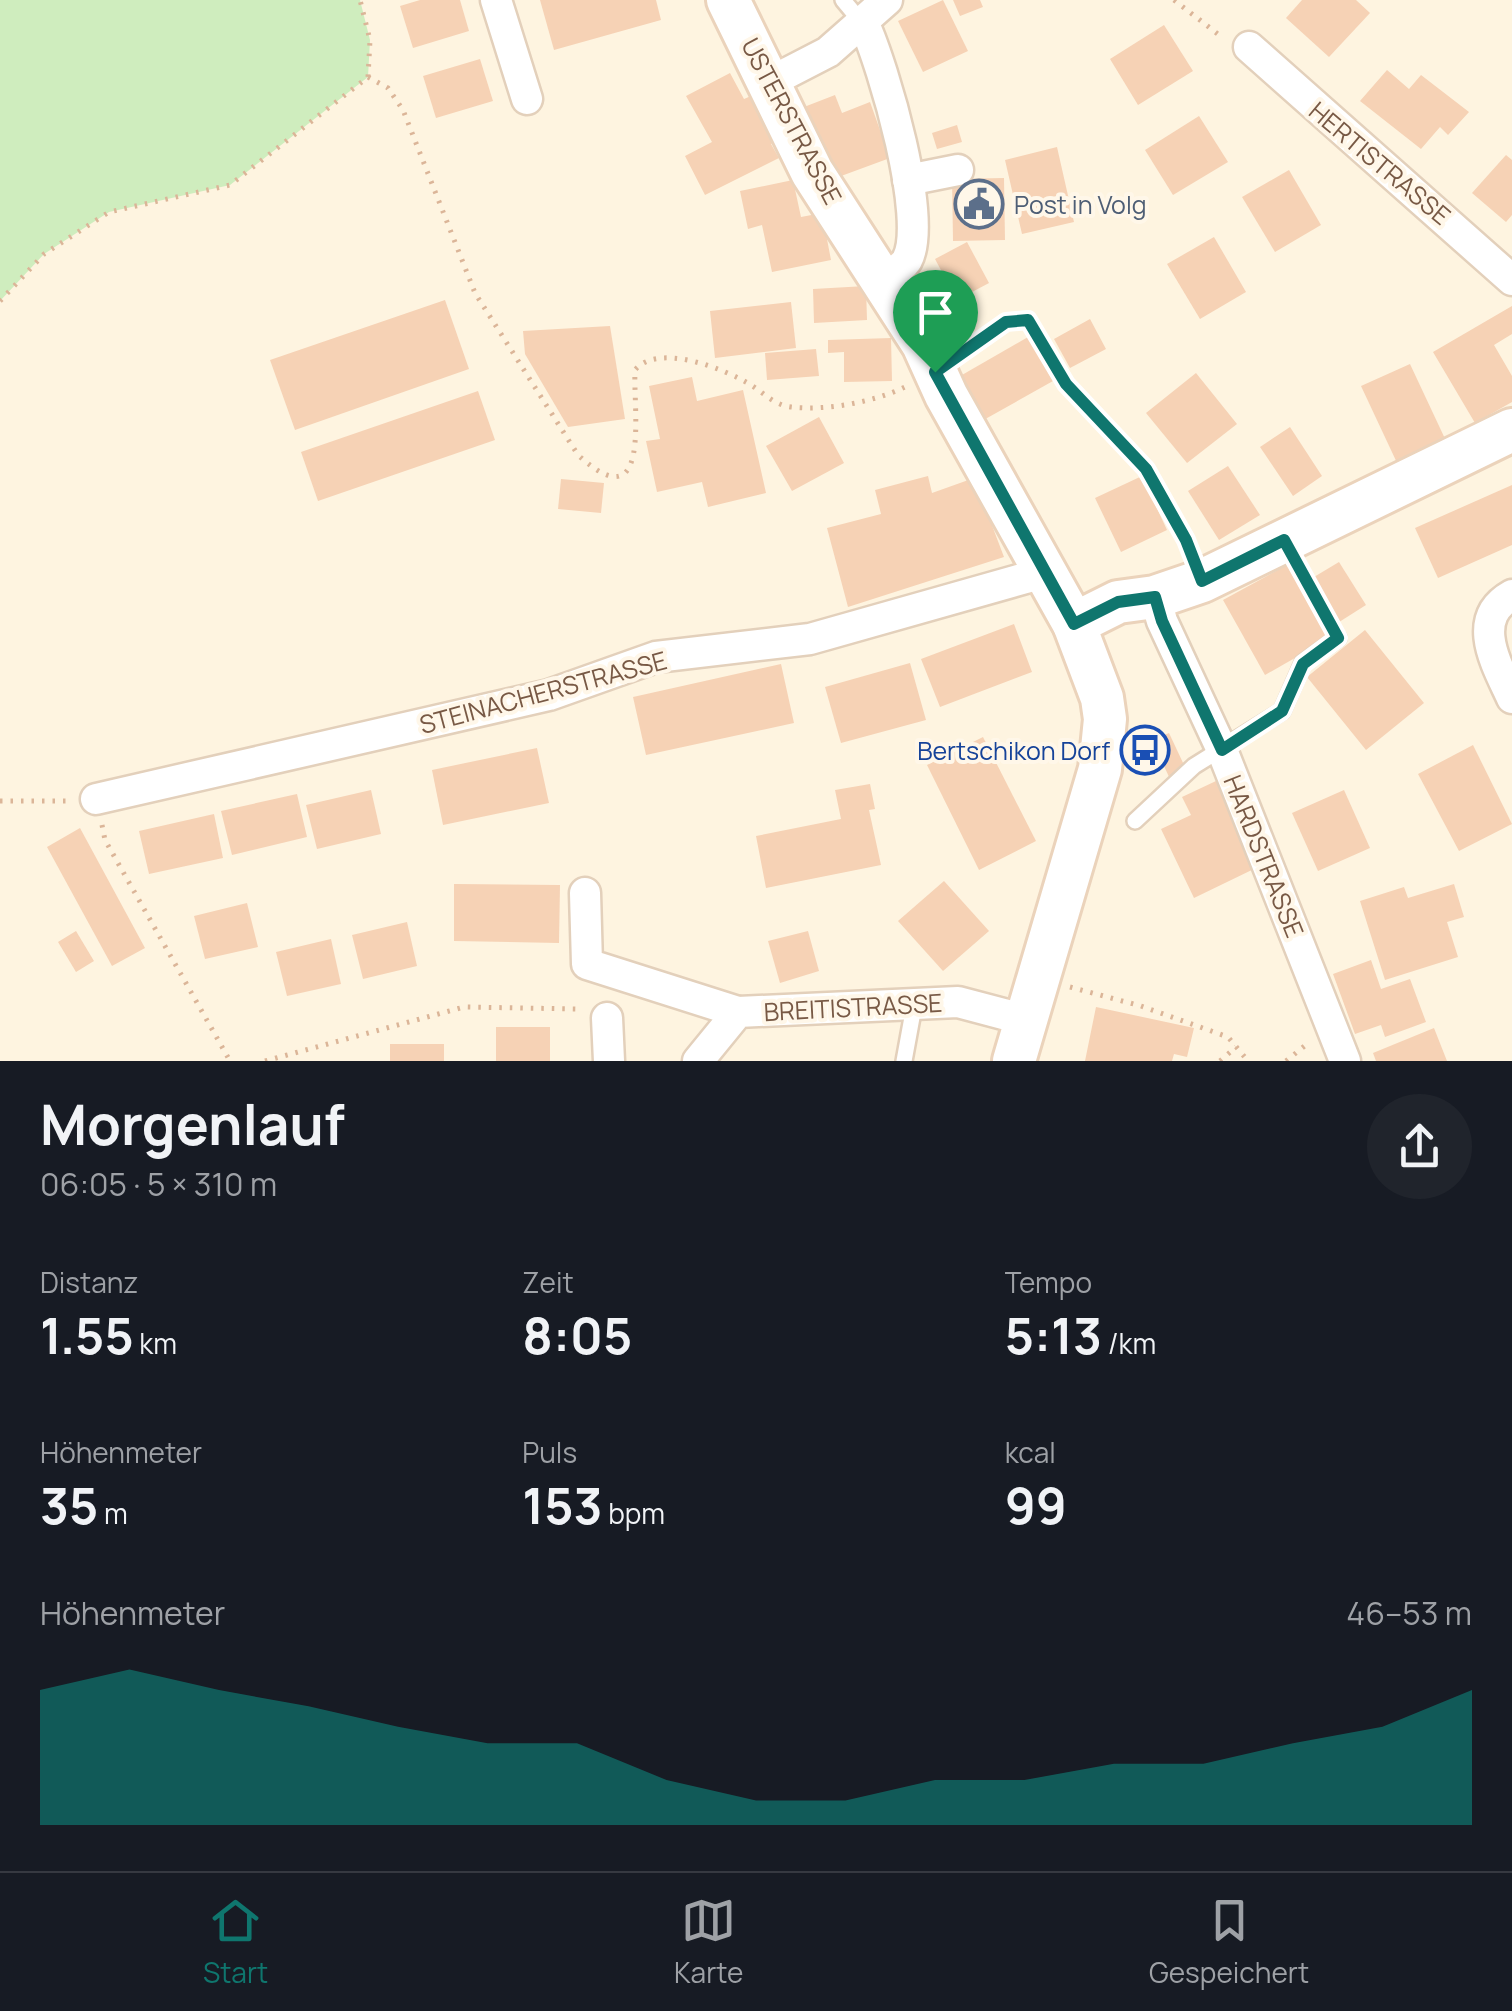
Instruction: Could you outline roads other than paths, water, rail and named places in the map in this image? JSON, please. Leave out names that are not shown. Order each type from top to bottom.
[{"type":"street","points":[[496,0],[527,99]]},
{"type":"street","name":"USTERSTRASSE","points":[[728,0],[812,172],[883,279],[1047,572],[1074,624],[1098,686],[1105,719],[1095,790],[1026,1020]]},
{"type":"street","points":[[768,83],[828,52],[887,0]]},
{"type":"street","points":[[864,24],[881,60],[908,180],[912,240],[906,261],[883,279]]},
{"type":"street","name":"HERTISTRASSE","points":[[1249,47],[1512,280]]},
{"type":"street","points":[[908,180],[958,170]]},
{"type":"street","points":[[1074,624],[1118,602],[1155,597],[1202,581],[1512,430]]},
{"type":"street","name":"STEINACHERSTRASSE","points":[[96,799],[128,795],[549,695],[656,657],[810,638],[1047,572]]},
{"type":"street","points":[[1512,595],[1496,608],[1488,630],[1494,659],[1512,698]]},
{"type":"street","name":"HARDSTRASSE","points":[[1155,597],[1162,621],[1222,750],[1345,1061]]},
{"type":"street","name":"BREITISTRASSE","points":[[585,893],[587,964],[738,1012],[958,1002],[1026,1020]]},
{"type":"street","name":"BREITISTRASSE","points":[[698,1061],[738,1012]]},
{"type":"street","points":[[607,1018],[608,1061]]},
{"type":"street","points":[[1014,1061],[1026,1020]]},
{"type":"lane","points":[[844,0],[864,24]]},
{"type":"lane","points":[[1135,821],[1194,766],[1282,711],[1303,664],[1338,638]]},
{"type":"lane","points":[[904,1061],[915,1001]]},
{"type":"place","name":"Post in Volg","points":[[979,204]]},
{"type":"place","name":"Bertschikon Dorf","points":[[1145,750]]}]
